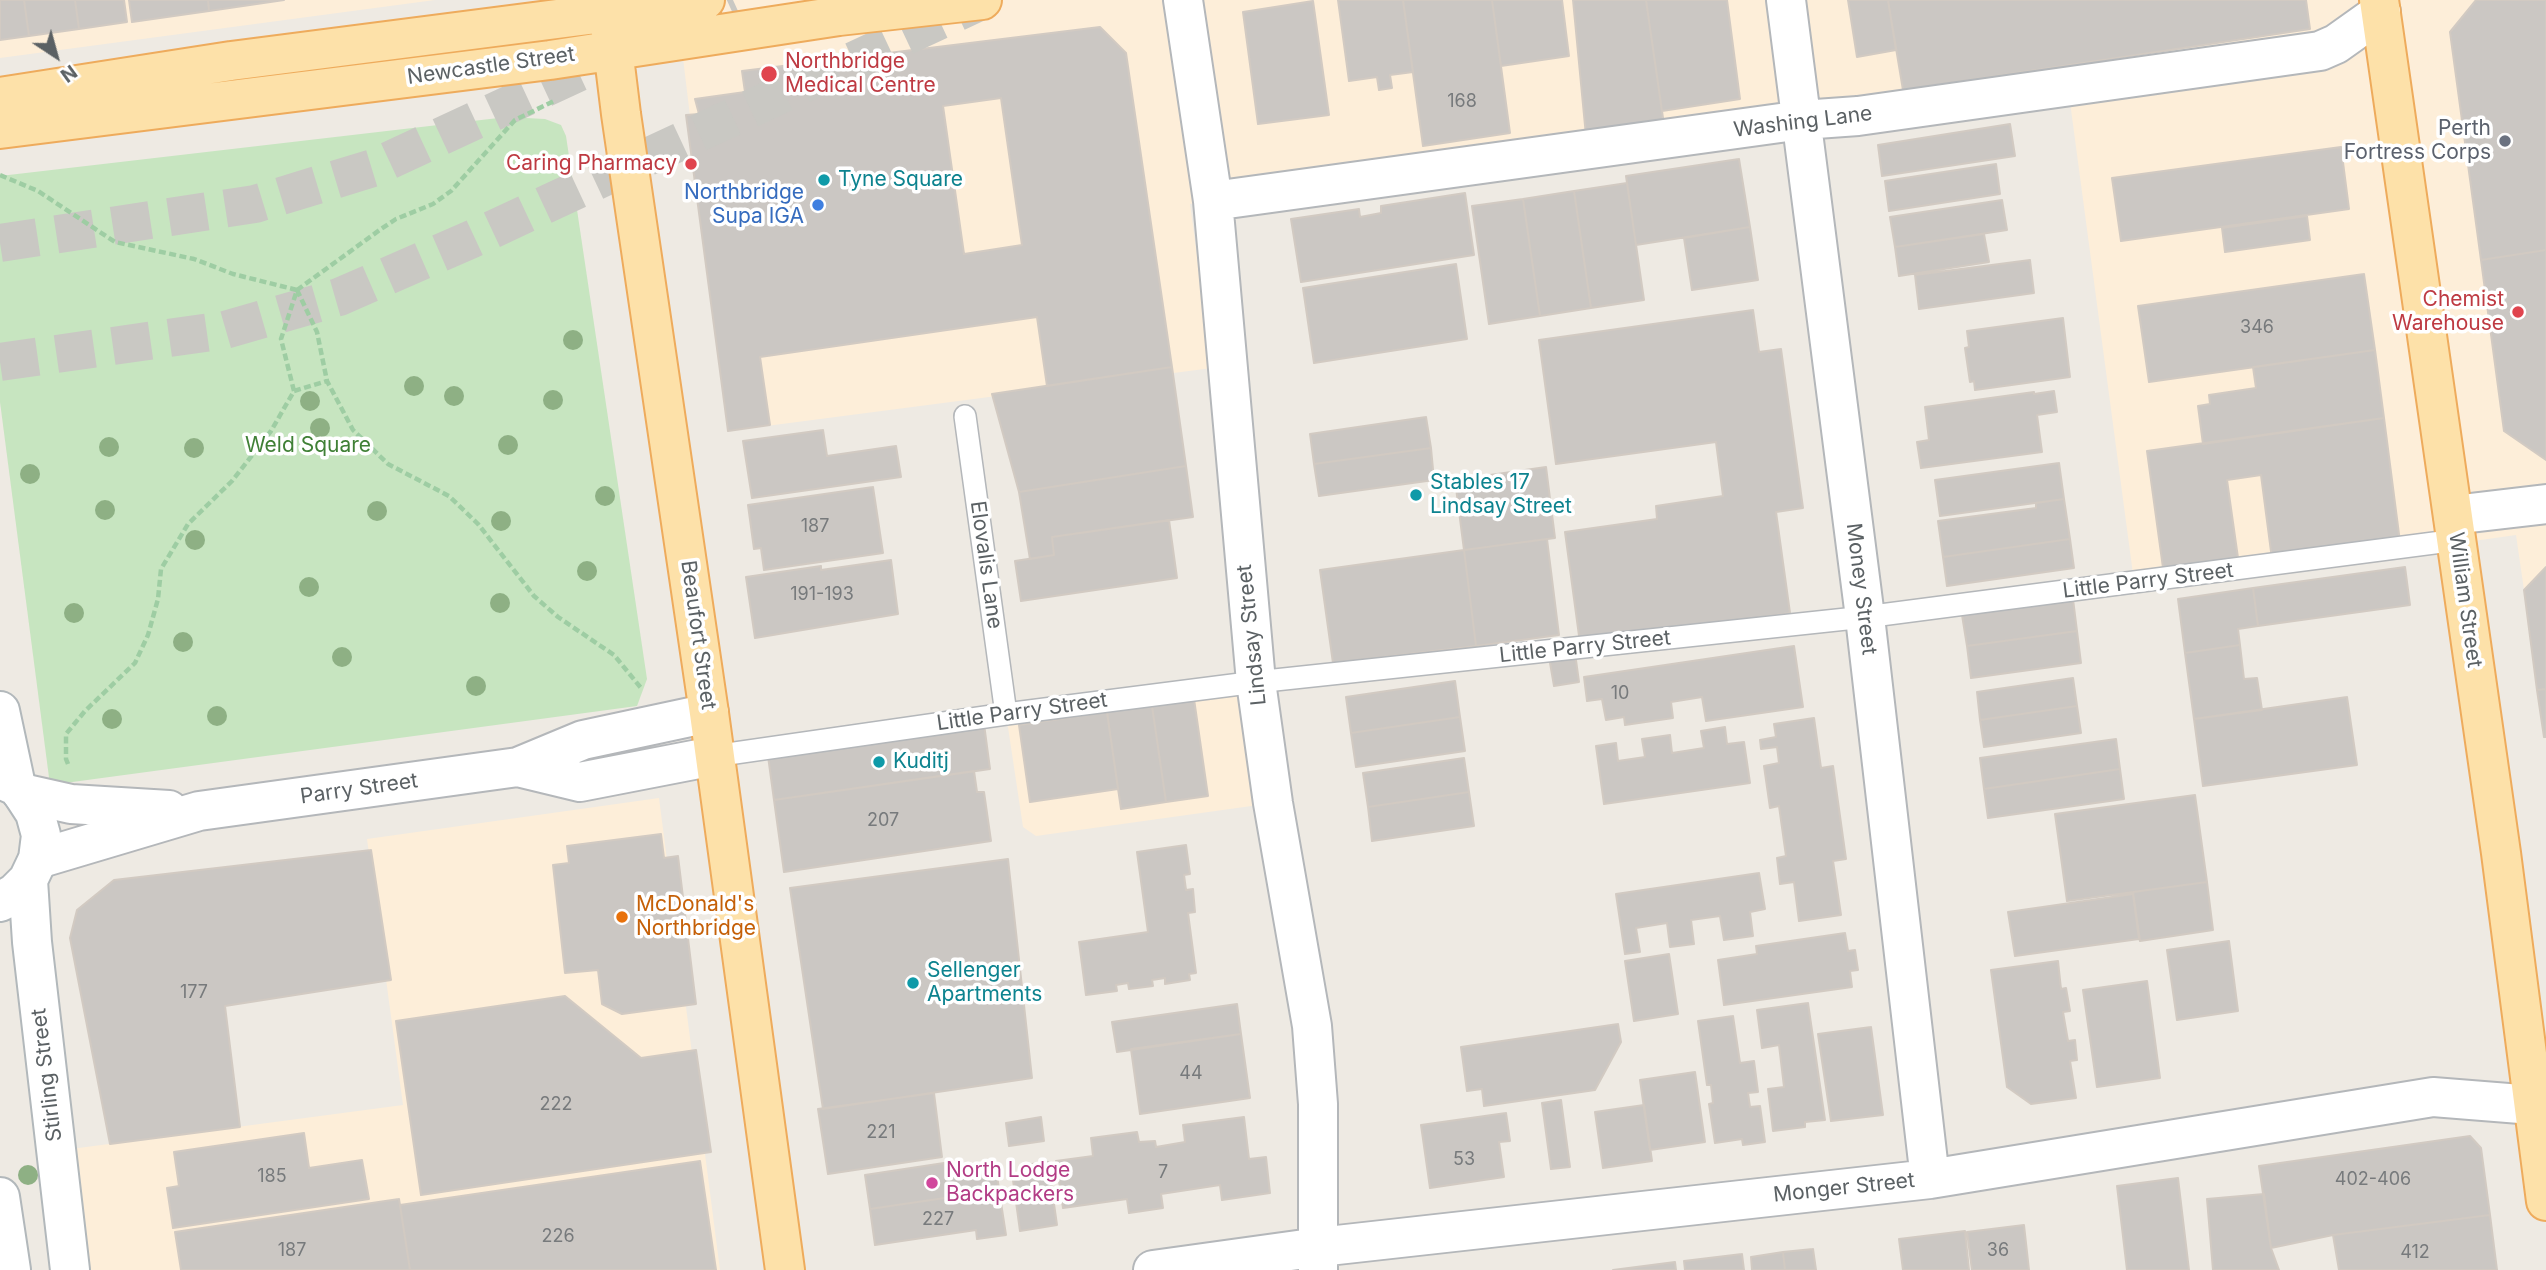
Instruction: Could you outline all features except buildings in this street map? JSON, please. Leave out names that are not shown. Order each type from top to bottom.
[{"type":"main road","name":"Newcastle Street","points":[[0,129],[537,61],[609,21],[705,0]]},
{"type":"main road","name":"Newcastle Street","points":[[0,97],[231,61],[609,21],[982,0]]},
{"type":"main road","name":"William Street","points":[[2380,6],[2455,527],[2546,1201]]},
{"type":"main road","name":"Beaufort Street","points":[[609,21],[709,713],[785,1270]]},
{"type":"street","name":"Lindsay Street","points":[[1182,0],[1213,201],[1256,682],[1273,803],[1312,1026],[1318,1104],[1318,1259]]},
{"type":"street","name":"Money Street","points":[[1786,0],[1865,617],[1930,1179]]},
{"type":"street","name":"Washing Lane","points":[[1213,201],[1802,120],[1858,116],[2320,51],[2336,44],[2380,6]]},
{"type":"street","points":[[2455,527],[2546,504]]},
{"type":"street","points":[[0,710],[13,786]]},
{"type":"street","name":"Parry Street","points":[[13,786],[71,804],[199,811],[518,767],[583,740],[709,713]]},
{"type":"street","name":"Parry Street","points":[[518,767],[580,782],[714,756]]},
{"type":"street","name":"Stirling Street","points":[[13,786],[35,813],[41,835],[22,880],[32,942],[70,1270]]},
{"type":"street","name":"Parry Street","points":[[22,880],[199,811]]},
{"type":"street","name":"Monger Street","points":[[1153,1270],[1318,1259],[1930,1179],[2432,1097],[2533,1105]]},
{"type":"street","points":[[0,1198],[10,1270]]},
{"type":"lane","name":"Elovalis Lane","points":[[965,416],[1006,714]]},
{"type":"lane","name":"Little Parry Street","points":[[714,756],[1006,714],[1256,682],[1865,617],[2455,527]]},
{"type":"path","points":[[294,391],[281,339],[297,290],[396,219],[433,204],[451,191],[515,120],[562,97]]},
{"type":"path","points":[[0,175],[38,191],[114,242],[194,259],[233,274],[297,290]]},
{"type":"path","points":[[297,290],[317,332],[327,381],[353,430],[388,464],[449,496],[478,524],[534,596],[558,617],[614,655],[642,689]]},
{"type":"path","points":[[72,772],[65,759],[66,734],[85,711],[135,663],[148,635],[158,599],[161,569],[170,551],[188,524],[233,481],[271,430],[294,391],[327,381]]},
{"type":"shaded area","points":[[0,0],[435,0],[0,58]]},
{"type":"shaded area","points":[[676,0],[2546,0],[2546,741],[2516,535],[2135,589],[2068,87],[1802,120],[1190,204],[1212,368],[728,431]]},
{"type":"shaded area","points":[[1256,682],[1273,803],[1036,836],[1023,827],[1006,714]]},
{"type":"shaded area","points":[[659,798],[720,1270],[70,1270],[56,1151],[403,1105],[367,839]]},
{"type":"green space","name":"Weld Square","points":[[507,117],[545,119],[561,125],[566,136],[647,679],[637,706],[50,785],[0,402],[0,176]]},
{"type":"tunnel","points":[[676,26],[733,0]]},
{"type":"tunnel","points":[[0,362],[225,330],[339,297],[472,239],[979,2]]},
{"type":"tunnel","points":[[0,243],[255,204],[373,168],[616,55]]},
{"type":"place","name":"Northbridge Medical Centre","points":[[769,74]]},
{"type":"place","name":"Perth Fortress Corps","points":[[2505,141]]},
{"type":"place","name":"Caring Pharmacy","points":[[691,164]]},
{"type":"place","name":"Tyne Square","points":[[824,180]]},
{"type":"place","name":"Northbridge Supa IGA","points":[[818,205]]},
{"type":"place","name":"Chemist Warehouse","points":[[2518,312]]},
{"type":"place","name":"Stables 17 Lindsay Street","points":[[1416,495]]},
{"type":"place","name":"Kuditj","points":[[879,762]]},
{"type":"place","name":"McDonald's Northbridge","points":[[622,917]]},
{"type":"place","name":"Sellenger Apartments","points":[[913,983]]},
{"type":"place","name":"North Lodge Backpackers","points":[[932,1183]]}]
